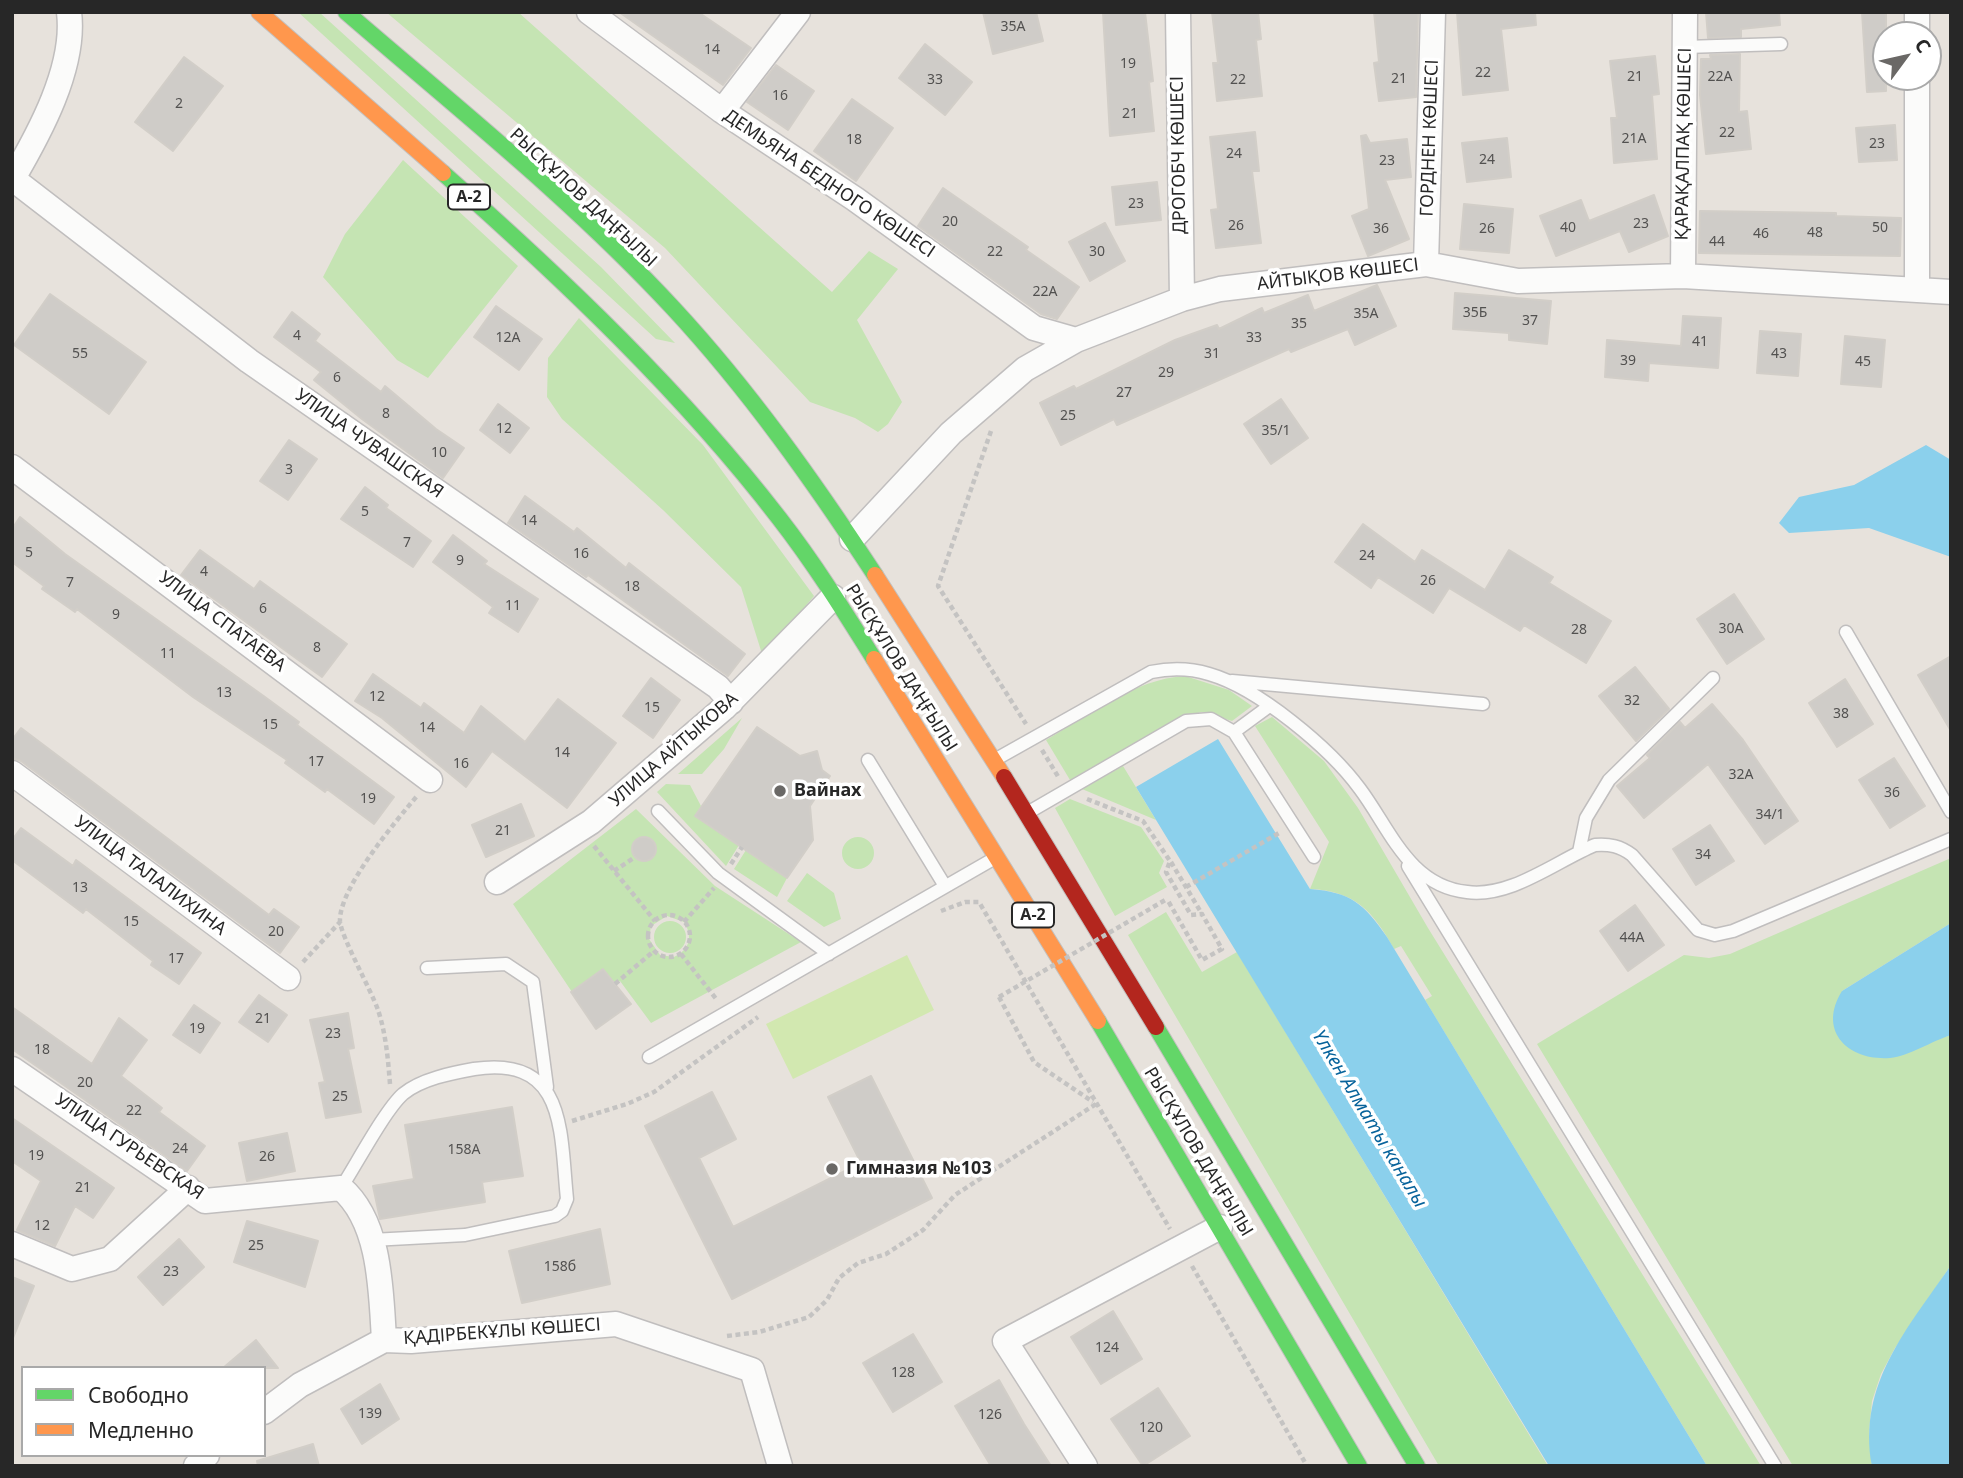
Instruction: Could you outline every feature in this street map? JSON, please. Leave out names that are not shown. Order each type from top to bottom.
[{"type":"main road","name":"РЫСҚҰЛОВ ДАҢҒЫЛЫ","points":[[259,12],[528,250],[674,387],[754,486],[834,597],[956,780],[998,857],[1220,1227],[1359,1466]]},
{"type":"main road","name":"РЫСҚҰЛОВ ДАҢҒЫЛЫ","points":[[346,12],[613,249],[712,352],[799,461],[852,539],[989,763],[1027,813],[1417,1466]]},
{"type":"main road","points":[[695,367],[712,352]]},
{"type":"main road","points":[[1135,1085],[1153,1080]]},
{"type":"main road","points":[[1267,1255],[1287,1246]]},
{"type":"main road","points":[[1292,1351],[1311,1346]]},
{"type":"street","points":[[12,180],[44,122],[62,72],[69,12]]},
{"type":"street","name":"ДЕМЬЯНА БЕДНОГО КӨШЕСІ","points":[[589,12],[722,111],[855,199],[1034,328],[1076,340]]},
{"type":"street","points":[[722,111],[798,12]]},
{"type":"street","name":"ДРОГОБЧ КӨШЕСІ","points":[[1178,12],[1182,299]]},
{"type":"street","name":"ГОРДНЕН КӨШЕСІ","points":[[1426,264],[1433,12]]},
{"type":"street","name":"ҚАРАҚАЛПАҚ КӨШЕСІ","points":[[1683,276],[1685,12]]},
{"type":"street","points":[[1917,91],[1917,290]]},
{"type":"street","name":"УЛИЦА ЧУВАШСКАЯ","points":[[12,180],[249,360],[718,687],[730,702]]},
{"type":"street","name":"АЙТЫҚОВ КӨШЕСІ","points":[[852,539],[983,402],[1025,369],[1076,340],[1182,299],[1220,289],[1426,264],[1518,281],[1683,276],[1951,292]]},
{"type":"street","name":"УЛИЦА СПАТАЕВА","points":[[12,467],[430,780]]},
{"type":"street","name":"УЛИЦА АЙТЫКОВА","points":[[496,882],[591,822],[730,702],[834,597]]},
{"type":"street","name":"УЛИЦА ТАЛАЛИХИНА","points":[[12,774],[288,978]]},
{"type":"street","name":"УЛИЦА ГУРЬЕВСКАЯ","points":[[12,1069],[205,1201],[341,1188]]},
{"type":"street","points":[[12,1244],[72,1269],[110,1259],[187,1188]]},
{"type":"street","points":[[341,1188],[351,1196],[372,1240],[384,1340]]},
{"type":"street","points":[[1084,1466],[1005,1340],[1220,1227]]},
{"type":"street","name":"ҚАДІРБЕКҰЛЫ КӨШЕСІ","points":[[266,1410],[300,1385],[384,1340],[411,1341],[616,1324],[752,1370],[780,1466]]},
{"type":"lane","points":[[1685,47],[1781,44]]},
{"type":"lane","points":[[1846,632],[1951,812]]},
{"type":"lane","points":[[989,763],[1151,672],[1190,669],[1227,681],[1483,704]]},
{"type":"lane","points":[[1579,852],[1586,818],[1609,780],[1713,678]]},
{"type":"lane","points":[[1227,681],[1315,740],[1337,760],[1361,790],[1775,1466]]},
{"type":"lane","points":[[1234,732],[1268,707]]},
{"type":"lane","points":[[1027,813],[1186,721],[1210,719],[1234,732],[1314,857]]},
{"type":"lane","points":[[867,760],[945,886]]},
{"type":"lane","points":[[658,811],[723,876],[829,954]]},
{"type":"lane","points":[[1404,859],[1445,886],[1481,893],[1524,879],[1595,845],[1623,848],[1698,930],[1715,935],[1951,839]]},
{"type":"lane","points":[[649,1057],[998,857]]},
{"type":"lane","points":[[372,1240],[465,1236],[555,1216],[562,1211],[567,1199],[558,1113],[547,1087],[533,982],[506,964],[428,968]]},
{"type":"lane","points":[[341,1188],[404,1093],[451,1073],[496,1066],[527,1073],[547,1087]]},
{"type":"path","points":[[994,422],[938,586],[1066,790],[1143,821],[1222,949],[1202,960],[1167,899],[999,997],[1034,1062],[1096,1104]]},
{"type":"path","points":[[288,978],[340,922],[346,898],[379,840],[430,780]]},
{"type":"path","points":[[1186,887],[1282,831]]},
{"type":"path","points":[[592,843],[655,921]]},
{"type":"path","points":[[614,871],[635,857]]},
{"type":"path","points":[[1170,862],[1166,872],[1191,915],[1202,914]]},
{"type":"path","points":[[684,922],[697,912],[723,876]]},
{"type":"path","points":[[935,913],[965,902],[979,902],[1307,1466]]},
{"type":"path","points":[[667,916],[684,922],[688,928],[689,942],[681,954],[667,957],[654,951],[649,939],[655,921],[667,916]]},
{"type":"path","points":[[340,922],[379,1012],[386,1043],[392,1109]]},
{"type":"path","points":[[615,984],[654,951]]},
{"type":"path","points":[[681,954],[726,1013]]},
{"type":"path","points":[[559,1125],[626,1104],[654,1092],[765,1012]]},
{"type":"path","points":[[720,1337],[759,1332],[809,1317],[827,1300],[839,1278],[858,1263],[886,1254],[923,1230],[955,1195],[1096,1104]]},
{"type":"green space","points":[[298,12],[319,12],[601,267],[675,343],[656,339]]},
{"type":"green space","points":[[386,12],[518,12],[832,292],[869,251],[898,269],[857,320],[902,402],[888,424],[878,432],[855,418],[810,402],[665,248]]},
{"type":"green space","points":[[403,160],[518,266],[428,378],[397,360],[323,277],[345,234]]},
{"type":"green space","points":[[579,318],[703,445],[814,596],[763,657],[741,587],[663,510],[562,419],[547,397],[548,358]]},
{"type":"green space","points":[[1185,676],[1229,690],[1252,706],[1232,721],[1202,712],[1184,716],[1070,780],[1046,740],[1130,691],[1166,679]]},
{"type":"green space","points":[[1272,717],[1324,761],[1358,808],[1428,928],[1761,1466],[1707,1466],[1425,1000],[1432,996],[1401,946],[1394,949],[1370,914],[1351,899],[1310,889],[1329,842],[1255,726]]},
{"type":"green space","points":[[742,718],[724,749],[702,774],[678,774]]},
{"type":"green space","points":[[1123,766],[1156,820],[1082,789]]},
{"type":"green space","points":[[666,784],[690,785],[701,806],[695,816],[739,845],[726,866],[657,792]]},
{"type":"green space","points":[[1070,799],[1141,827],[1164,861],[1159,873],[1167,887],[1115,916],[1055,808]]},
{"type":"green space","points":[[636,809],[715,886],[801,942],[651,1023],[620,981],[615,984],[603,969],[572,992],[513,904]],"holes":[[[667,916],[684,922],[689,937],[687,947],[674,957],[660,955],[649,939],[651,926]]]},
{"type":"green space","points":[[858,837],[869,842],[874,853],[869,864],[858,869],[847,864],[842,853],[847,842]]},
{"type":"green space","points":[[746,850],[787,878],[777,897],[734,869]]},
{"type":"green space","points":[[1951,858],[1951,923],[1842,991],[1932,1041],[1951,1035],[1951,1265],[1895,1348],[1881,1374],[1872,1401],[1869,1432],[1872,1466],[1793,1466],[1537,1044],[1684,955],[1709,958],[1730,954]]},
{"type":"green space","points":[[807,873],[834,893],[841,919],[824,927],[787,901]]},
{"type":"green space","points":[[1166,912],[1202,972],[1237,952],[1548,1466],[1439,1466],[1128,935]]},
{"type":"green space","points":[[670,921],[681,926],[686,937],[681,948],[670,953],[659,948],[654,937],[659,926]]},
{"type":"green space","points":[[907,955],[934,1010],[793,1079],[766,1024]]},
{"type":"water","points":[[1926,445],[1951,460],[1951,557],[1869,528],[1789,533],[1779,523],[1799,497],[1854,485]]},
{"type":"water","name":"Үлкен Алматы каналы","points":[[1218,739],[1310,889],[1336,893],[1355,902],[1371,916],[1387,937],[1707,1466],[1549,1466],[1136,787]]},
{"type":"water","points":[[1951,923],[1951,1035],[1890,1058],[1875,1058],[1850,1049],[1835,1031],[1833,1019],[1835,1005],[1842,991]]},
{"type":"water","points":[[1951,1265],[1951,1466],[1872,1466],[1869,1436],[1879,1383],[1903,1335]]},
{"type":"building","points":[[619,12],[698,12],[751,48],[723,85]]},
{"type":"building","points":[[983,12],[1036,12],[1043,41],[993,54]]},
{"type":"building","points":[[1103,12],[1145,12],[1153,81],[1149,82],[1154,131],[1110,136]]},
{"type":"building","points":[[1212,12],[1258,12],[1261,39],[1256,40],[1262,96],[1217,101],[1213,63],[1218,63]]},
{"type":"building","points":[[1374,12],[1418,12],[1416,97],[1379,101],[1374,63],[1379,62]]},
{"type":"building","points":[[1457,12],[1535,12],[1536,25],[1501,29],[1508,90],[1463,95]]},
{"type":"building","points":[[1706,12],[1779,12],[1780,25],[1741,29],[1741,37],[1708,38]]},
{"type":"building","points":[[1862,12],[1886,12],[1886,21],[1872,21],[1872,91],[1886,91],[1867,92]]},
{"type":"building","points":[[925,44],[972,82],[945,115],[899,78]]},
{"type":"building","points":[[1740,54],[1739,112],[1747,111],[1751,149],[1706,154],[1700,95],[1701,59],[1711,59],[1710,55]]},
{"type":"building","points":[[1655,56],[1659,94],[1652,95],[1657,159],[1614,163],[1611,118],[1617,118],[1610,61]]},
{"type":"building","points":[[184,57],[223,86],[173,151],[135,122]]},
{"type":"building","points":[[776,65],[814,91],[788,130],[747,102]]},
{"type":"building","points":[[852,99],[893,128],[856,181],[814,151]]},
{"type":"building","points":[[1895,125],[1897,160],[1859,162],[1856,128]]},
{"type":"building","points":[[1255,132],[1259,171],[1252,171],[1261,243],[1216,248],[1211,210],[1218,209],[1210,137]]},
{"type":"building","points":[[1366,135],[1370,143],[1407,139],[1411,177],[1385,180],[1409,239],[1368,256],[1352,216],[1369,209],[1361,136]]},
{"type":"building","points":[[1507,138],[1511,177],[1467,182],[1462,143]]},
{"type":"building","points":[[1157,182],[1161,220],[1116,225],[1112,187]]},
{"type":"building","points":[[943,188],[1028,247],[1026,250],[1079,287],[1057,319],[1041,314],[918,226]]},
{"type":"building","points":[[1654,195],[1668,236],[1629,252],[1620,231],[1556,256],[1540,216],[1581,200],[1589,221]]},
{"type":"building","points":[[1464,204],[1513,209],[1509,253],[1460,249]]},
{"type":"building","points":[[1700,211],[1836,213],[1836,216],[1901,218],[1900,256],[1699,253]]},
{"type":"building","points":[[1105,223],[1125,261],[1090,281],[1069,242]]},
{"type":"building","points":[[1377,285],[1396,326],[1355,345],[1348,329],[1291,352],[1289,349],[1117,425],[1114,419],[1061,445],[1040,403],[1074,386],[1076,389],[1175,340],[1217,325],[1219,329],[1262,308],[1264,313],[1308,295],[1314,311]]},
{"type":"building","points":[[1455,293],[1551,301],[1547,344],[1509,340],[1509,333],[1453,329]]},
{"type":"building","points":[[50,294],[146,362],[109,414],[14,345]]},
{"type":"building","points":[[496,306],[542,339],[519,370],[474,337]]},
{"type":"building","points":[[292,312],[320,334],[315,341],[381,392],[385,386],[436,429],[464,448],[443,478],[314,380],[321,372],[274,337]]},
{"type":"building","points":[[1683,316],[1721,318],[1718,368],[1649,363],[1648,381],[1605,377],[1607,340],[1681,346]]},
{"type":"building","points":[[1760,331],[1801,334],[1798,376],[1757,373]]},
{"type":"building","points":[[1845,336],[1885,340],[1881,387],[1841,384]]},
{"type":"building","points":[[1281,399],[1308,438],[1271,464],[1244,424]]},
{"type":"building","points":[[498,404],[529,428],[510,453],[480,430]]},
{"type":"building","points":[[289,440],[317,459],[288,500],[260,481]]},
{"type":"building","points":[[365,487],[388,505],[386,508],[431,541],[413,567],[341,519]]},
{"type":"building","points":[[525,496],[574,532],[577,528],[626,568],[629,563],[745,654],[728,676],[588,575],[586,577],[508,523]]},
{"type":"building","points":[[20,517],[65,554],[299,722],[297,725],[394,797],[374,824],[327,789],[325,792],[285,763],[287,760],[193,697],[77,609],[75,612],[42,589],[44,586],[12,562],[12,529]]},
{"type":"building","points":[[1363,524],[1415,562],[1422,550],[1485,590],[1509,550],[1553,577],[1549,583],[1611,621],[1586,663],[1524,625],[1520,631],[1449,588],[1433,613],[1378,577],[1371,588],[1335,562]]},
{"type":"building","points":[[453,535],[487,561],[484,564],[538,599],[518,632],[489,613],[493,607],[433,562]]},
{"type":"building","points":[[200,550],[254,589],[260,581],[347,644],[322,677],[181,575]]},
{"type":"building","points":[[1734,594],[1764,639],[1727,664],[1697,619]]},
{"type":"building","points":[[1951,656],[1951,731],[1918,675]]},
{"type":"building","points":[[1635,667],[1669,709],[1636,741],[1599,696]]},
{"type":"building","points":[[373,674],[421,708],[424,703],[464,733],[481,706],[525,742],[558,699],[616,743],[567,808],[492,751],[466,787],[382,718],[355,701]]},
{"type":"building","points":[[651,678],[680,700],[653,738],[623,716]]},
{"type":"building","points":[[1845,679],[1873,724],[1837,747],[1809,703]]},
{"type":"building","points":[[1712,704],[1743,740],[1798,821],[1765,844],[1708,764],[1644,818],[1617,786],[1650,758],[1647,755],[1680,722],[1685,728]]},
{"type":"building","points":[[757,727],[800,756],[817,751],[822,770],[830,776],[810,806],[813,840],[787,878],[695,816]]},
{"type":"building","points":[[21,728],[269,915],[274,909],[299,927],[280,953],[21,761],[12,758],[12,740]]},
{"type":"building","points":[[1894,758],[1925,806],[1890,828],[1859,780]]},
{"type":"building","points":[[521,804],[534,836],[486,857],[472,825]]},
{"type":"building","points":[[1710,825],[1734,861],[1696,885],[1673,849]]},
{"type":"building","points":[[21,828],[73,866],[76,860],[201,953],[179,984],[151,965],[153,961],[86,909],[83,913],[12,860],[12,840]]},
{"type":"building","points":[[644,837],[653,840],[656,849],[653,858],[644,861],[635,858],[632,849],[635,840]]},
{"type":"building","points":[[1635,905],[1664,945],[1628,971],[1600,931]]},
{"type":"building","points":[[603,969],[631,1004],[596,1029],[571,992]]},
{"type":"building","points":[[259,995],[287,1015],[268,1042],[239,1022]]},
{"type":"building","points":[[194,1005],[220,1023],[200,1053],[173,1035]]},
{"type":"building","points":[[12,1007],[92,1064],[119,1018],[147,1040],[121,1076],[162,1108],[159,1112],[205,1146],[187,1171],[12,1049]]},
{"type":"building","points":[[348,1013],[354,1048],[348,1049],[361,1112],[326,1118],[319,1083],[325,1082],[310,1020]]},
{"type":"building","points":[[871,1076],[932,1198],[732,1299],[645,1126],[712,1092],[736,1139],[699,1158],[733,1227],[861,1163],[828,1097]]},
{"type":"building","points":[[512,1107],[523,1176],[482,1182],[485,1202],[380,1219],[373,1186],[414,1179],[405,1125]]},
{"type":"building","points":[[12,1118],[114,1188],[93,1218],[75,1206],[55,1246],[17,1230],[41,1181],[12,1161]]},
{"type":"building","points":[[287,1133],[295,1171],[247,1181],[239,1143]]},
{"type":"building","points":[[247,1221],[318,1241],[305,1287],[234,1262]]},
{"type":"building","points":[[600,1229],[610,1284],[522,1303],[509,1251]]},
{"type":"building","points":[[179,1239],[204,1267],[163,1305],[138,1277]]},
{"type":"building","points":[[12,1277],[34,1286],[13,1338],[12,1338]]},
{"type":"building","points":[[1113,1311],[1142,1359],[1101,1384],[1071,1337]]},
{"type":"building","points":[[913,1334],[942,1382],[893,1412],[863,1363]]},
{"type":"building","points":[[256,1340],[278,1368],[266,1366],[225,1366]]},
{"type":"building","points":[[999,1380],[1051,1466],[991,1466],[955,1406]]},
{"type":"building","points":[[380,1384],[399,1419],[362,1444],[341,1409]]},
{"type":"building","points":[[1158,1388],[1190,1436],[1143,1466],[1111,1419]]},
{"type":"building","points":[[313,1444],[319,1466],[258,1466],[257,1461]]},
{"type":"traffic: fast","points":[[346,12],[555,192],[673,308],[728,371],[780,437],[875,575]]},
{"type":"traffic: fast","points":[[443,173],[576,295],[702,425],[792,535],[874,659]]},
{"type":"traffic: fast","points":[[1098,1021],[1359,1466]]},
{"type":"traffic: fast","points":[[1156,1027],[1417,1466]]},
{"type":"traffic: slow","points":[[259,12],[443,173]]},
{"type":"traffic: slow","points":[[875,575],[1004,777]]},
{"type":"traffic: slow","points":[[874,659],[1098,1021]]},
{"type":"traffic: jam","points":[[1004,777],[1156,1027]]},
{"type":"place","name":"Вайнах","points":[[780,791]]},
{"type":"place","name":"Гимназия №103","points":[[832,1169]]}]
